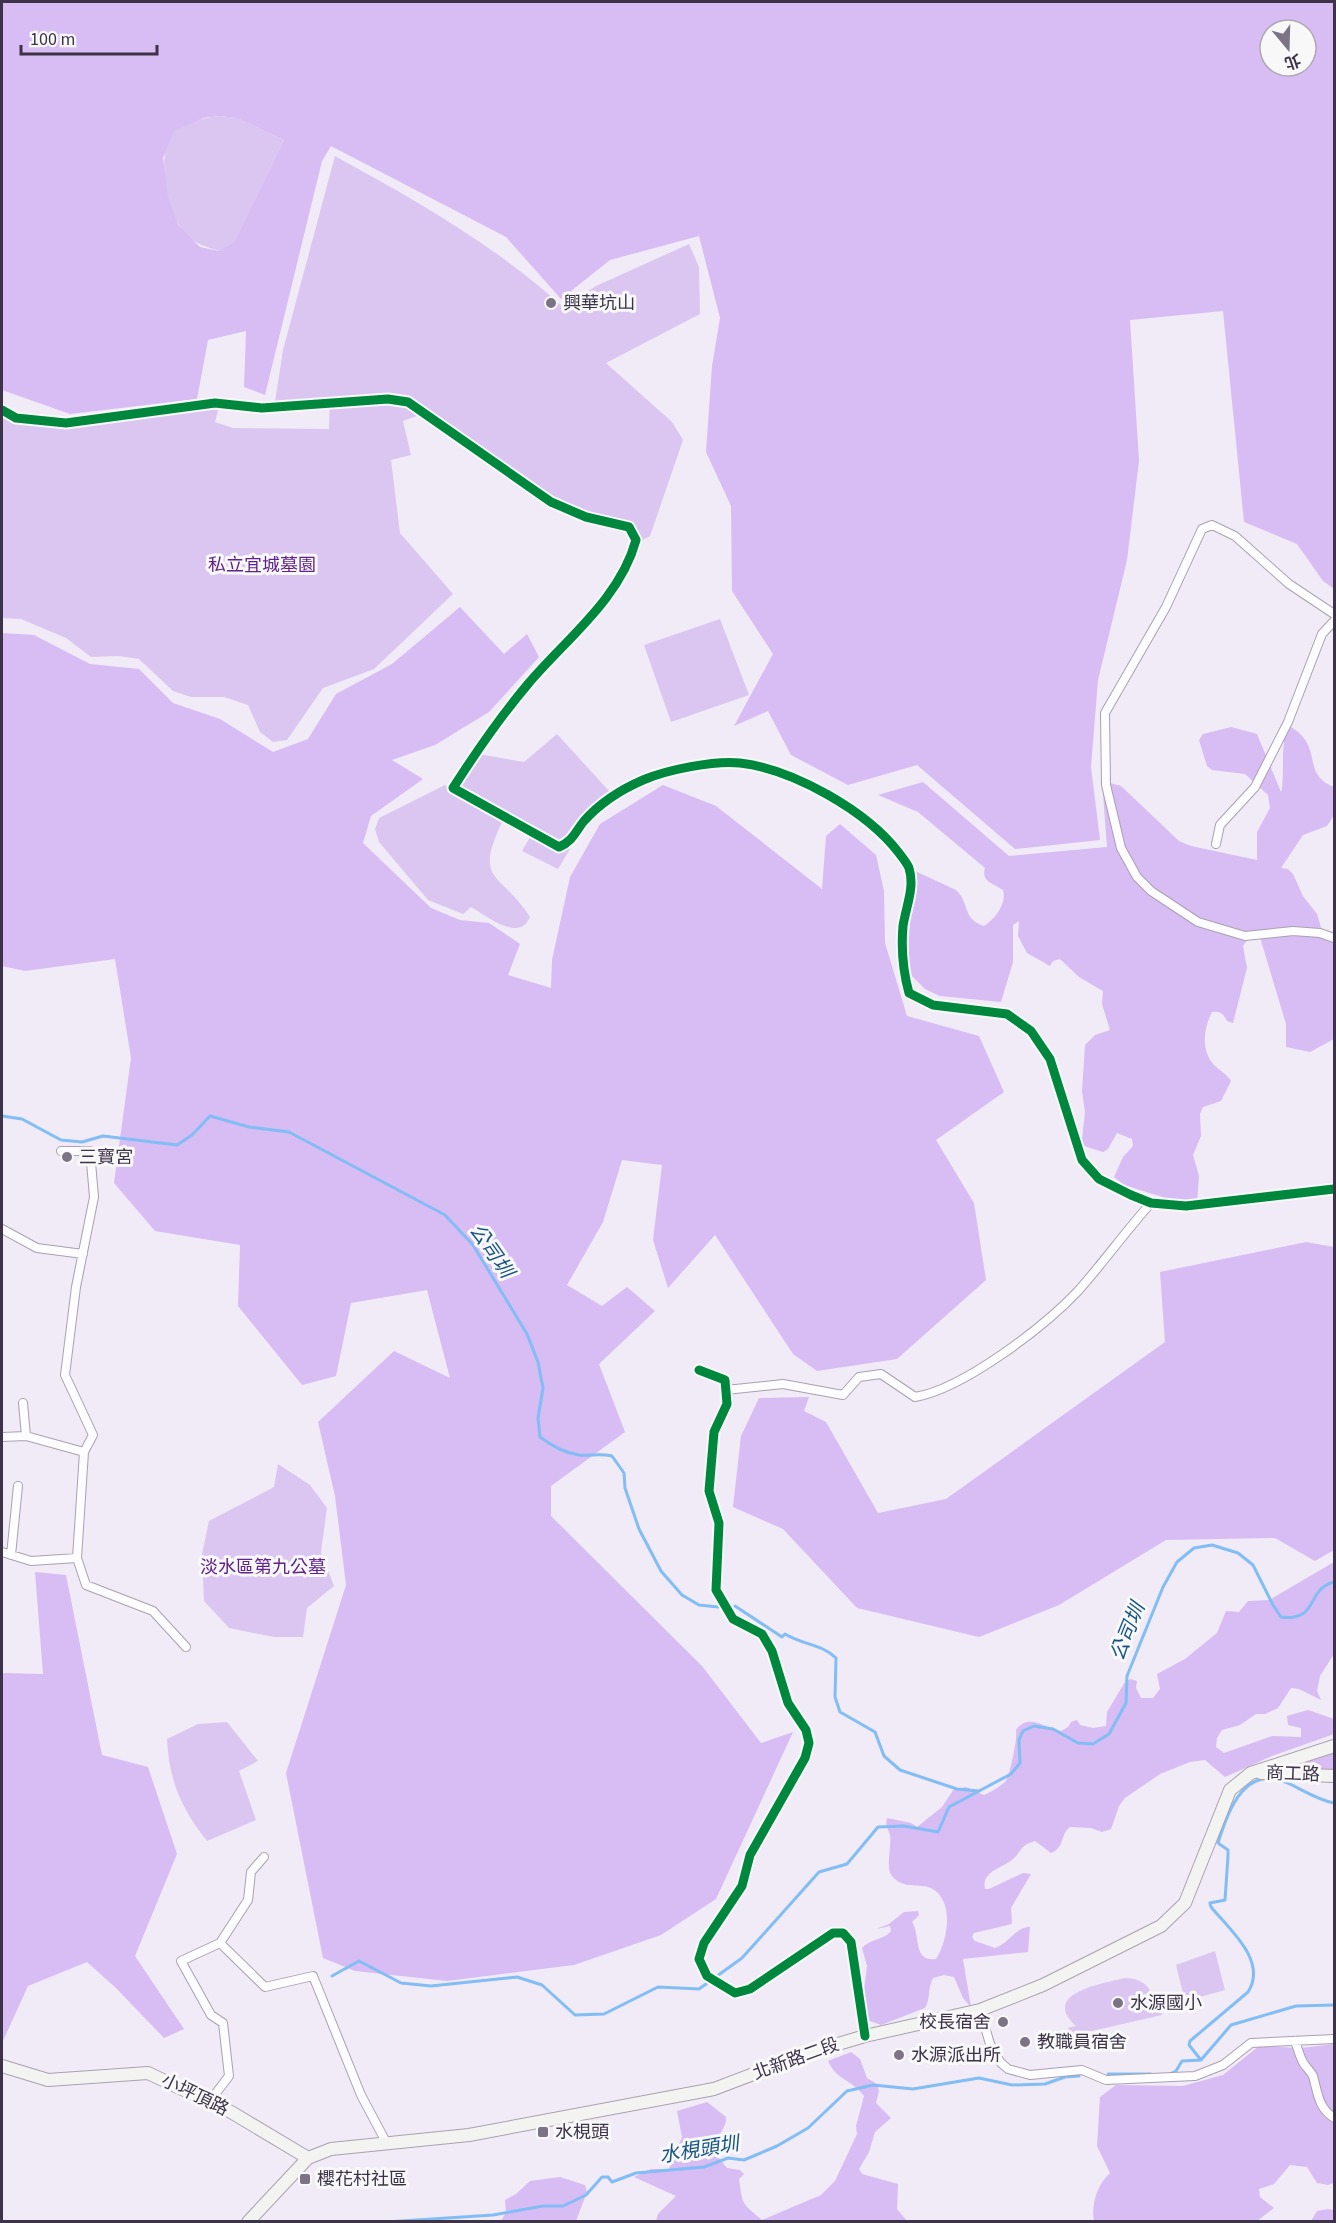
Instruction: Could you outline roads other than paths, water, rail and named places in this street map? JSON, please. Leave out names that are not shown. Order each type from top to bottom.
[{"type":"main road","points":[[1251,1773],[1335,1746]]},
{"type":"main road","name":"商工路","points":[[1251,1773],[1335,1776]]},
{"type":"main road","name":"北新路二段","points":[[308,2158],[331,2150],[386,2142],[469,2135],[714,2089],[811,2052],[865,2036],[980,2010],[1043,1985],[1161,1926],[1185,1903],[1230,1790],[1251,1773]]},
{"type":"main road","name":"小坪頂路","points":[[2,2067],[48,2080],[148,2073],[210,2101],[308,2158]]},
{"type":"main road","points":[[248,2222],[308,2158]]},
{"type":"street","points":[[2,410],[16,418],[66,423],[215,403],[262,408],[388,399],[408,402],[551,502],[586,517],[629,527],[636,540],[631,557],[621,575],[604,600],[528,684],[498,721],[453,788],[559,847],[569,843],[583,822],[606,799],[644,780],[690,768],[737,763],[766,767],[848,807],[883,833],[909,867],[911,895],[903,925],[903,968],[909,993],[933,1005],[1007,1014],[1031,1031],[1050,1059],[1082,1160],[1099,1179],[1151,1203],[1186,1206],[1335,1189]]},
{"type":"street","points":[[1335,614],[1289,584],[1235,536],[1212,525],[1202,529],[1166,607],[1105,713],[1106,785],[1121,848],[1137,877],[1151,891],[1198,922],[1245,936],[1293,931],[1320,933],[1335,938]]},
{"type":"street","points":[[1216,844],[1220,825],[1255,788],[1288,722],[1322,634],[1335,621]]},
{"type":"street","points":[[61,1150],[90,1151],[94,1197],[76,1287],[65,1375],[93,1435],[84,1452],[77,1558],[86,1585],[153,1611],[186,1647]]},
{"type":"street","points":[[726,1390],[783,1384],[843,1395],[859,1377],[881,1374],[915,1397],[933,1394],[1004,1352],[1077,1292],[1121,1235],[1151,1203]]},
{"type":"street","points":[[2,1229],[37,1248],[83,1254]]},
{"type":"street","points":[[699,1370],[725,1380],[726,1390],[727,1404],[714,1432],[709,1491],[719,1523],[716,1590],[733,1619],[762,1634],[767,1642],[788,1703],[806,1730],[809,1743],[805,1758],[750,1855],[742,1886],[705,1943],[699,1959],[707,1976],[715,1983],[735,1993],[750,1989],[833,1933],[843,1933],[851,1942],[865,2036]]},
{"type":"street","points":[[23,1403],[26,1436]]},
{"type":"street","points":[[2,1437],[26,1436],[84,1452]]},
{"type":"street","points":[[12,1555],[18,1486]]},
{"type":"street","points":[[2,1552],[32,1561],[77,1558]]},
{"type":"street","points":[[210,2101],[229,2076],[223,2023],[211,2015],[181,1961],[220,1943],[248,1900],[251,1872],[264,1857]]},
{"type":"street","points":[[220,1943],[265,1987],[313,1976],[361,2095],[386,2142]]},
{"type":"street","points":[[980,2010],[990,2044],[1000,2062],[1008,2069],[1030,2075],[1082,2070],[1106,2080],[1195,2076],[1223,2065],[1251,2043],[1335,2039]]},
{"type":"street","points":[[1295,2042],[1312,2076],[1321,2104],[1326,2113],[1335,2118]]},
{"type":"waterway","name":"公司圳","points":[[2,1116],[22,1119],[61,1140],[82,1142],[103,1136],[177,1145],[192,1135],[210,1116],[249,1127],[289,1132],[445,1215],[473,1245],[527,1334],[538,1362],[543,1388],[538,1418],[540,1437],[559,1449],[574,1454],[612,1456],[624,1473],[625,1488],[639,1529],[661,1571],[682,1595],[699,1605],[718,1607]]},
{"type":"waterway","name":"公司圳","points":[[735,1606],[782,1637],[785,1634],[831,1653],[836,1658],[835,1697],[840,1712],[875,1732],[884,1756],[900,1770],[957,1789],[979,1791],[1011,1774],[1020,1763],[1019,1740],[1023,1731],[1034,1726],[1053,1729],[1078,1743],[1093,1744],[1109,1734],[1126,1703],[1127,1676],[1163,1587],[1177,1562],[1194,1548],[1212,1545],[1238,1553],[1253,1565],[1281,1617],[1301,1615],[1319,1591],[1334,1582]]},
{"type":"waterway","name":"公司圳","points":[[1201,2060],[1189,2045],[1190,2041],[1248,1992],[1253,1980],[1250,1957],[1244,1946],[1210,1903],[1225,1900],[1228,1850],[1218,1843],[1234,1803],[1251,1784],[1262,1779],[1276,1779],[1334,1803]]},
{"type":"waterway","points":[[332,1976],[359,1961],[401,1983],[431,1986],[517,1977],[542,1985],[575,2015],[604,2014],[658,1987],[699,1989],[742,1958],[819,1872],[847,1864],[878,1827],[904,1826],[938,1832],[949,1807],[979,1791]]},
{"type":"waterway","name":"水梘頭圳","points":[[1170,2074],[1176,2071],[1182,2061],[1201,2060],[1231,2025],[1296,2006],[1334,2005]]},
{"type":"waterway","name":"水梘頭圳","points":[[1108,2074],[1151,2074]]},
{"type":"waterway","name":"水梘頭圳","points":[[386,2222],[493,2215],[543,2206],[563,2206],[586,2195],[602,2177],[608,2177],[612,2182],[636,2173],[704,2167],[728,2158],[744,2160],[777,2146],[808,2128],[847,2091],[873,2085],[913,2089],[979,2078],[1012,2085],[1045,2084],[1065,2077],[1079,2076]]},
{"type":"place","name":"興華坑山","points":[[551,303]]},
{"type":"place","name":"三寶宮","points":[[67,1157]]},
{"type":"place","name":"水源國小","points":[[1118,2003]]},
{"type":"place","name":"校長宿舍","points":[[1003,2022]]},
{"type":"place","name":"教職員宿舍","points":[[1025,2042]]},
{"type":"place","name":"水源派出所","points":[[899,2055]]},
{"type":"place","name":"水梘頭","points":[[543,2132]]},
{"type":"place","name":"櫻花村社區","points":[[305,2179]]},
{"type":"park label","name":"私立宜城墓園","points":[[262,565]]},
{"type":"park label","name":"淡水區第九公墓","points":[[263,1567]]}]
